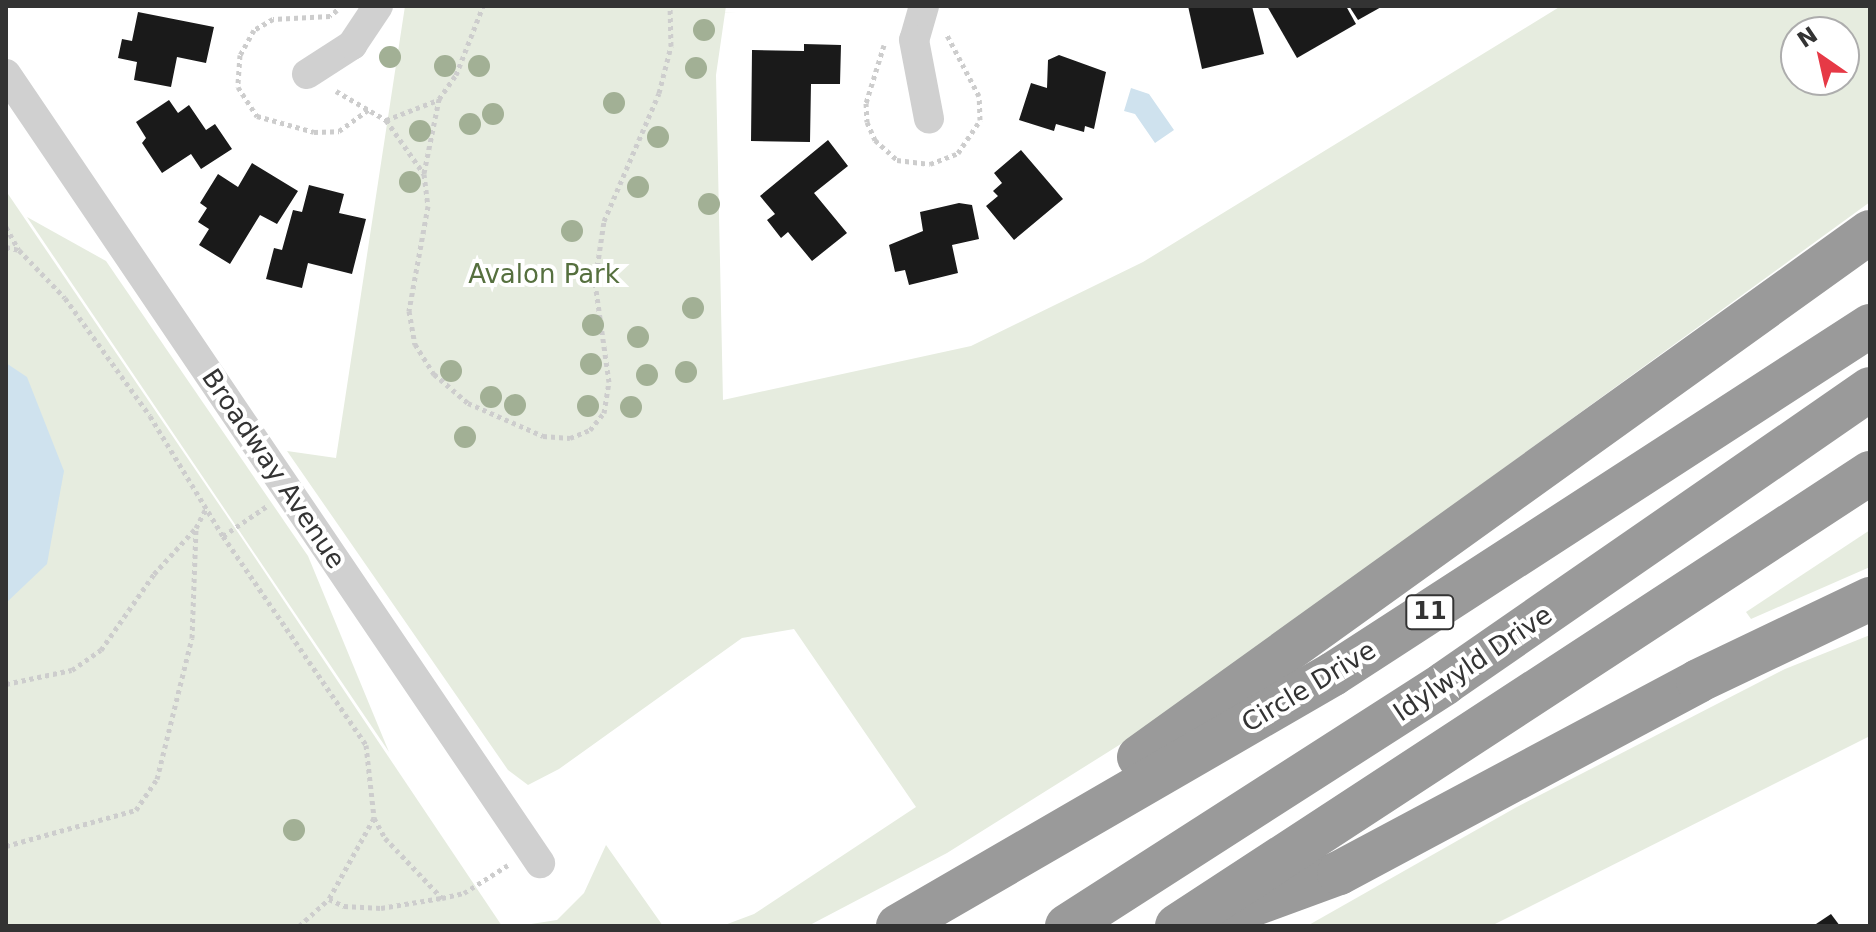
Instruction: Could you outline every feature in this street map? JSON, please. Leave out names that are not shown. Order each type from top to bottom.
[{"type":"highway","points":[[978,879],[1870,232]]},
{"type":"highway","name":"Circle Drive","points":[[898,926],[1333,674],[1870,326]]},
{"type":"highway","name":"Idylwyld Drive","points":[[1067,926],[1445,683],[1870,389]]},
{"type":"highway","points":[[1177,926],[1870,473]]},
{"type":"highway","points":[[1194,926],[1339,873],[1698,681],[1870,599]]},
{"type":"street","points":[[307,74],[352,45],[378,6]]},
{"type":"street","points":[[924,6],[914,40],[929,119]]},
{"type":"street","name":"Broadway Avenue","points":[[6,74],[536,857]]},
{"type":"path","points":[[483,6],[456,75],[439,99],[424,174],[428,206],[409,311],[415,344],[434,374],[468,403],[543,436],[570,438],[590,430],[604,413],[609,382],[595,282],[604,221],[659,93],[671,46],[670,6]]},
{"type":"path","points":[[386,120],[439,99]]},
{"type":"path","points":[[369,109],[386,120],[424,174]]},
{"type":"path","points":[[6,227],[19,250],[73,310],[150,416],[223,536],[366,745],[374,818],[442,898]]},
{"type":"path","points":[[6,247],[19,250]]},
{"type":"path","points":[[223,536],[288,491]]},
{"type":"path","points":[[6,684],[72,670],[101,650],[154,574],[196,528],[206,508]]},
{"type":"path","points":[[6,846],[136,810],[157,779],[192,638],[196,528]]},
{"type":"path","points":[[299,926],[329,899],[374,818]]},
{"type":"path","points":[[329,899],[344,906],[381,908],[442,898],[464,893],[536,857]]},
{"type":"green space","name":"Avalon Park","points":[[405,6],[726,6],[716,75],[723,400],[971,346],[1143,262],[1561,6],[1870,6],[1870,202],[1148,727],[947,853],[808,926],[722,926],[754,914],[916,807],[794,629],[742,638],[559,769],[528,785],[508,770],[287,451],[336,458]]},
{"type":"green space","points":[[6,191],[235,528],[502,926],[6,926]]},
{"type":"green space","points":[[27,217],[106,261],[308,556],[389,752]]},
{"type":"green space","points":[[1870,530],[1870,567],[1751,619],[1746,612]]},
{"type":"green space","points":[[1870,635],[1870,736],[1491,926],[1307,926],[1515,808],[1785,669]]},
{"type":"green space","points":[[606,845],[663,926],[518,926],[557,920],[584,893]]},
{"type":"water","points":[[1131,88],[1149,94],[1174,130],[1155,143],[1135,114],[1124,111]]},
{"type":"water","points":[[6,363],[27,377],[64,471],[47,564],[6,603]]},
{"type":"building","points":[[1188,6],[1252,6],[1264,54],[1202,69]]},
{"type":"building","points":[[1267,6],[1346,6],[1356,24],[1297,58]]},
{"type":"building","points":[[1349,6],[1383,6],[1358,20]]},
{"type":"building","points":[[138,12],[214,27],[206,63],[177,57],[171,87],[134,80],[137,62],[118,58],[122,39],[132,41]]},
{"type":"building","points":[[804,44],[841,45],[840,84],[811,84],[810,142],[751,141],[752,50],[804,51]]},
{"type":"building","points":[[1059,55],[1106,72],[1094,129],[1085,126],[1084,132],[1056,124],[1054,131],[1019,120],[1031,83],[1047,88],[1048,60]]},
{"type":"building","points":[[169,100],[178,113],[189,105],[206,130],[215,124],[232,149],[201,169],[191,154],[162,173],[142,143],[146,138],[136,122]]},
{"type":"building","points":[[828,140],[848,166],[814,193],[847,233],[812,261],[788,232],[781,238],[767,220],[775,214],[760,196]]},
{"type":"building","points":[[1021,150],[1063,199],[1014,240],[986,206],[998,196],[993,191],[1002,183],[994,173]]},
{"type":"building","points":[[252,163],[298,191],[277,224],[260,215],[230,264],[199,245],[209,229],[198,222],[207,208],[200,203],[218,174],[238,187]]},
{"type":"building","points":[[309,185],[344,194],[339,213],[366,219],[352,274],[308,263],[302,288],[266,279],[274,248],[282,250],[293,210],[302,212]]},
{"type":"building","points":[[959,203],[972,205],[979,239],[952,245],[958,273],[909,285],[905,270],[895,272],[889,245],[923,231],[920,212]]},
{"type":"building","points":[[1831,914],[1840,926],[1813,926]]}]
